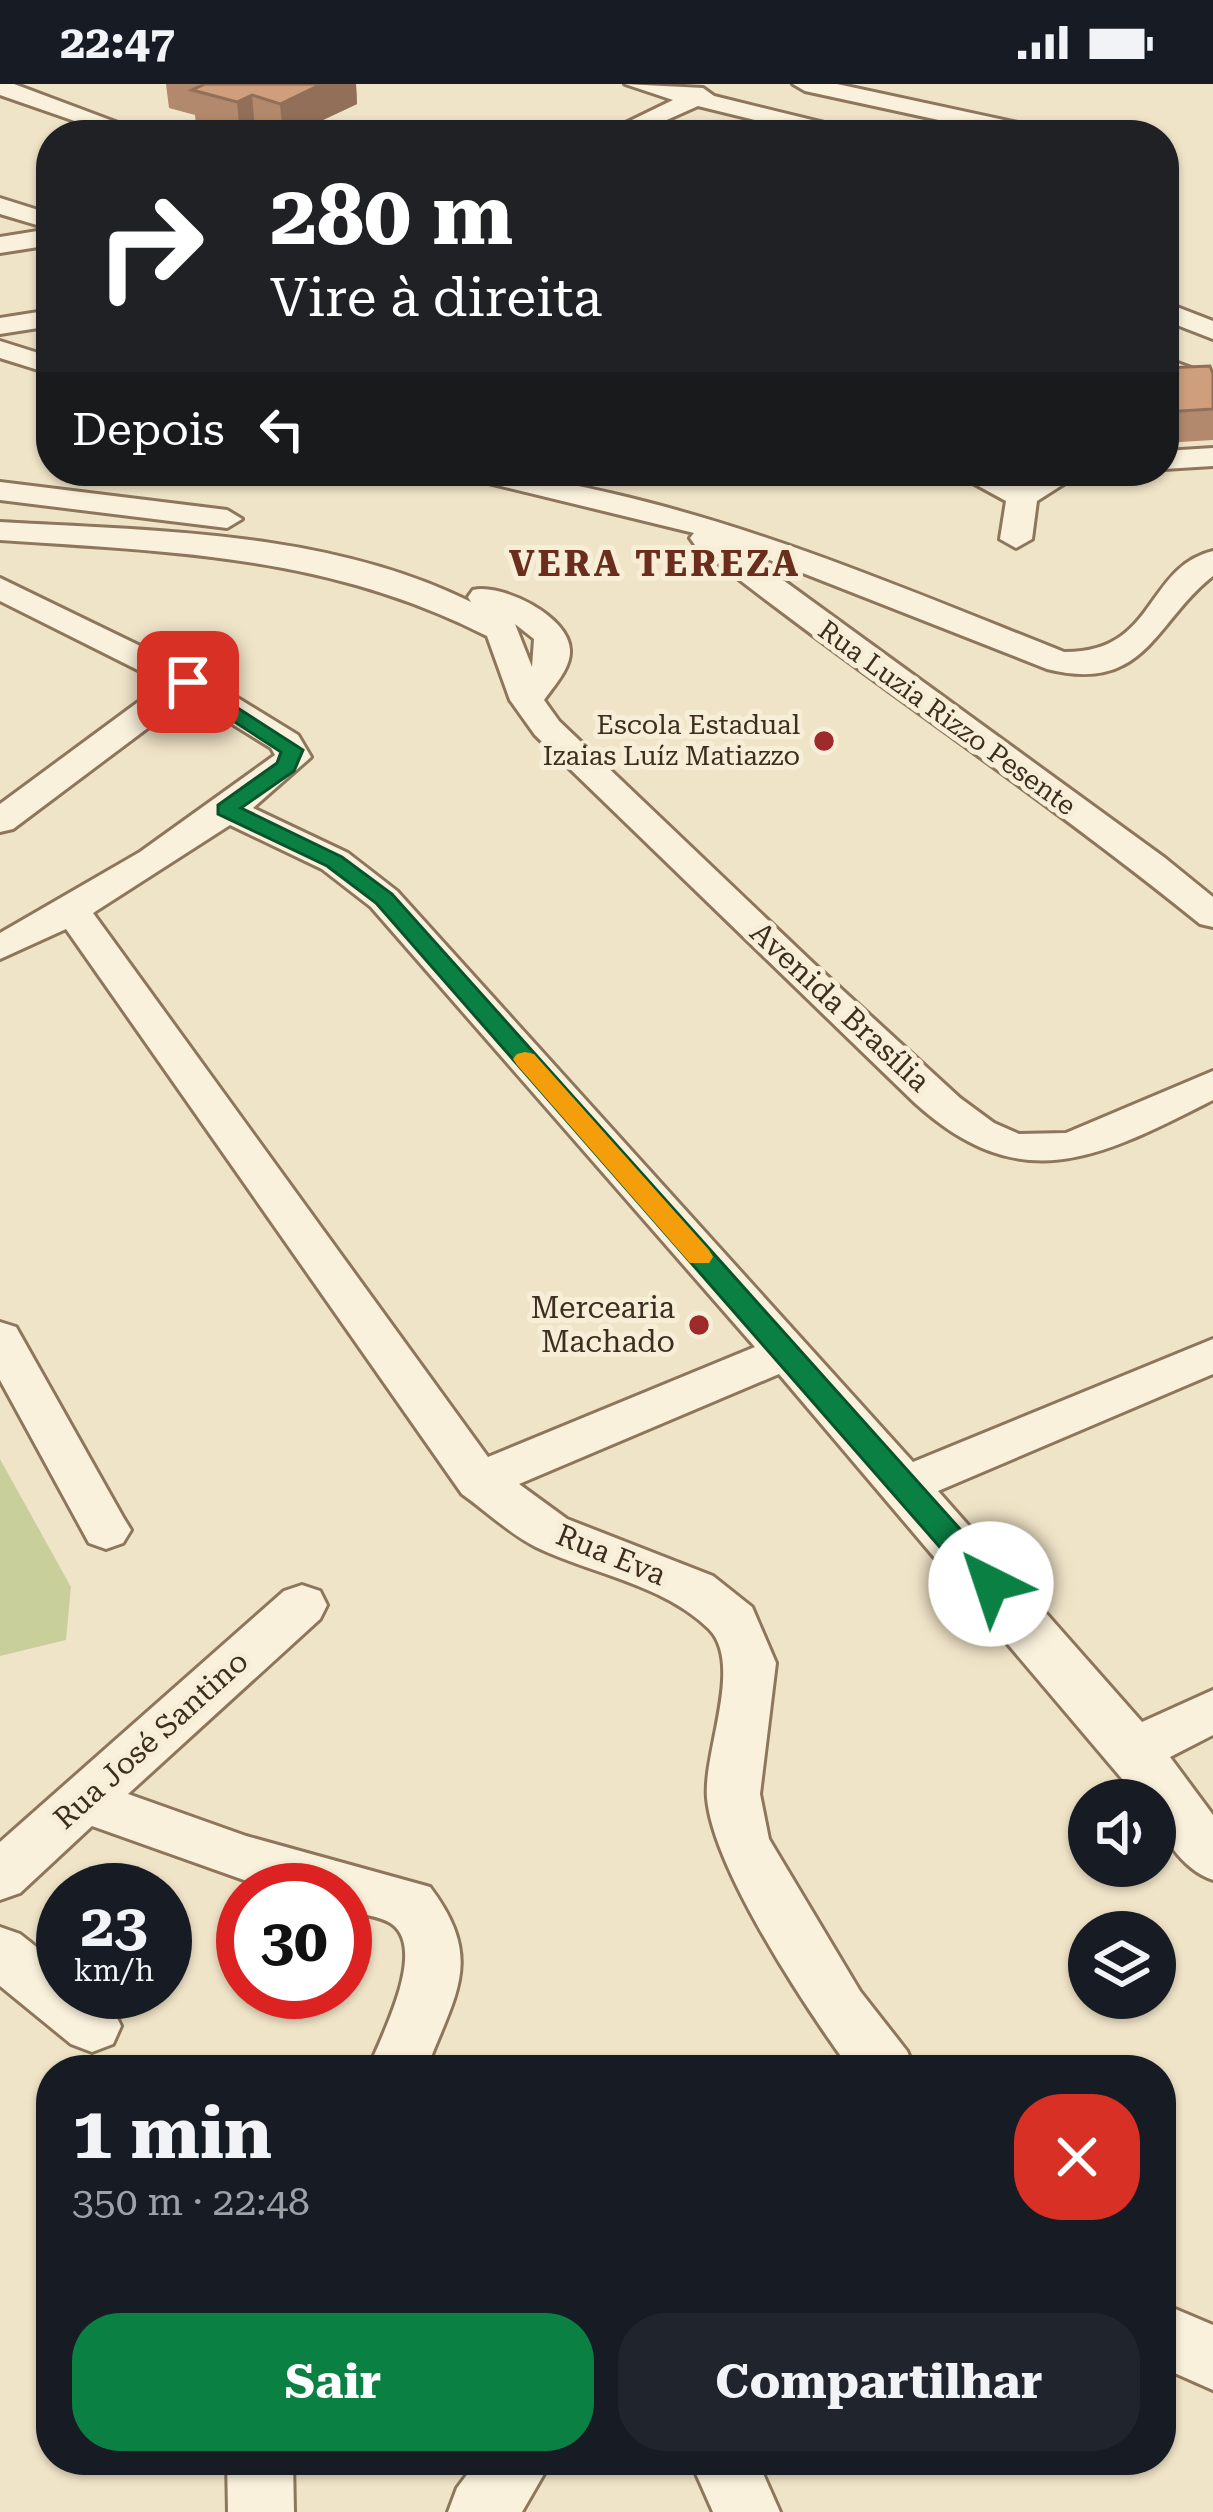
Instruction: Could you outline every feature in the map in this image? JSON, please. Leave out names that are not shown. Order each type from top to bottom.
[{"type":"street","points":[[637,84],[785,120]]},
{"type":"street","points":[[647,120],[723,84]]},
{"type":"street","points":[[805,84],[975,120]]},
{"type":"street","points":[[880,101],[914,84]]},
{"type":"street","points":[[0,87],[95,120]]},
{"type":"street","points":[[951,120],[958,116]]},
{"type":"street","points":[[0,206],[36,217]]},
{"type":"street","points":[[0,244],[36,239]]},
{"type":"street","points":[[1179,316],[1213,331]]},
{"type":"street","points":[[0,326],[36,320]]},
{"type":"street","points":[[0,349],[36,361]]},
{"type":"street","points":[[1179,372],[1213,386]]},
{"type":"street","points":[[1179,459],[1213,457]]},
{"type":"street","points":[[0,459],[36,477]]},
{"type":"street","points":[[55,486],[84,500]]},
{"type":"street","points":[[540,486],[682,519],[843,576],[1059,662],[1088,665],[1111,661],[1131,650],[1196,571],[1213,560]]},
{"type":"street","points":[[998,486],[1022,497]]},
{"type":"street","points":[[1022,497],[1042,486]]},
{"type":"street","points":[[0,491],[348,542],[420,565],[513,623]]},
{"type":"street","points":[[1016,539],[1022,497]]},
{"type":"street","name":"Rua Luzia Rizzo Pesente","points":[[682,519],[773,593],[1147,861],[1213,916]]},
{"type":"street","points":[[0,531],[184,544],[356,569],[513,623]]},
{"type":"street","points":[[773,593],[843,576]]},
{"type":"street","points":[[0,947],[72,910],[226,809],[293,757],[286,742],[188,682],[2,591]]},
{"type":"street","name":"Avenida Brasília","points":[[513,623],[527,700],[547,728],[851,1021],[978,1133],[1016,1148],[1047,1150],[1082,1143],[1213,1084]]},
{"type":"street","points":[[0,821],[188,682]]},
{"type":"street","points":[[226,809],[334,861],[384,898],[905,1485],[1133,1750],[1213,1857]]},
{"type":"street","points":[[1147,861],[1213,872]]},
{"type":"street","points":[[1213,904],[1213,916]]},
{"type":"street","name":"Rua Eva","points":[[72,910],[479,1481],[550,1532],[694,1590],[734,1621],[750,1663],[733,1794],[742,1844],[841,2009],[875,2055]]},
{"type":"street","points":[[0,1338],[106,1531]]},
{"type":"street","points":[[479,1481],[784,1353]]},
{"type":"street","points":[[905,1485],[1213,1355]]},
{"type":"street","name":"Rua José Santino","points":[[0,1876],[302,1605]]},
{"type":"street","points":[[1133,1750],[1213,1712]]},
{"type":"street","points":[[83,1800],[245,1859],[410,1904],[430,1931],[435,1971],[403,2055]]},
{"type":"street","points":[[0,1952],[92,2026]]},
{"type":"street","points":[[1176,2341],[1213,2358]]},
{"type":"street","points":[[261,2475],[262,2512]]},
{"type":"street","points":[[481,2512],[508,2475]]},
{"type":"street","points":[[730,2475],[747,2512]]},
{"type":"green space","points":[[0,1459],[71,1587],[66,1640],[0,1656]]},
{"type":"building","points":[[205,84],[322,84],[280,104],[252,95],[237,102],[192,90]]},
{"type":"building","points":[[1210,366],[1213,409],[1179,411],[1179,367]]},
{"type":"slow traffic","points":[[525,1059],[699,1257]]},
{"type":"place","name":"Escola Estadual Izaias Luíz Matiazzo","points":[[824,741]]},
{"type":"place","name":"Mercearia Machado","points":[[699,1325]]},
{"type":"district","name":"VERA TEREZA","points":[[655,563]]},
{"type":"route","points":[[188,682],[292,750],[286,766],[226,809],[334,861],[384,898],[991,1584]]}]
